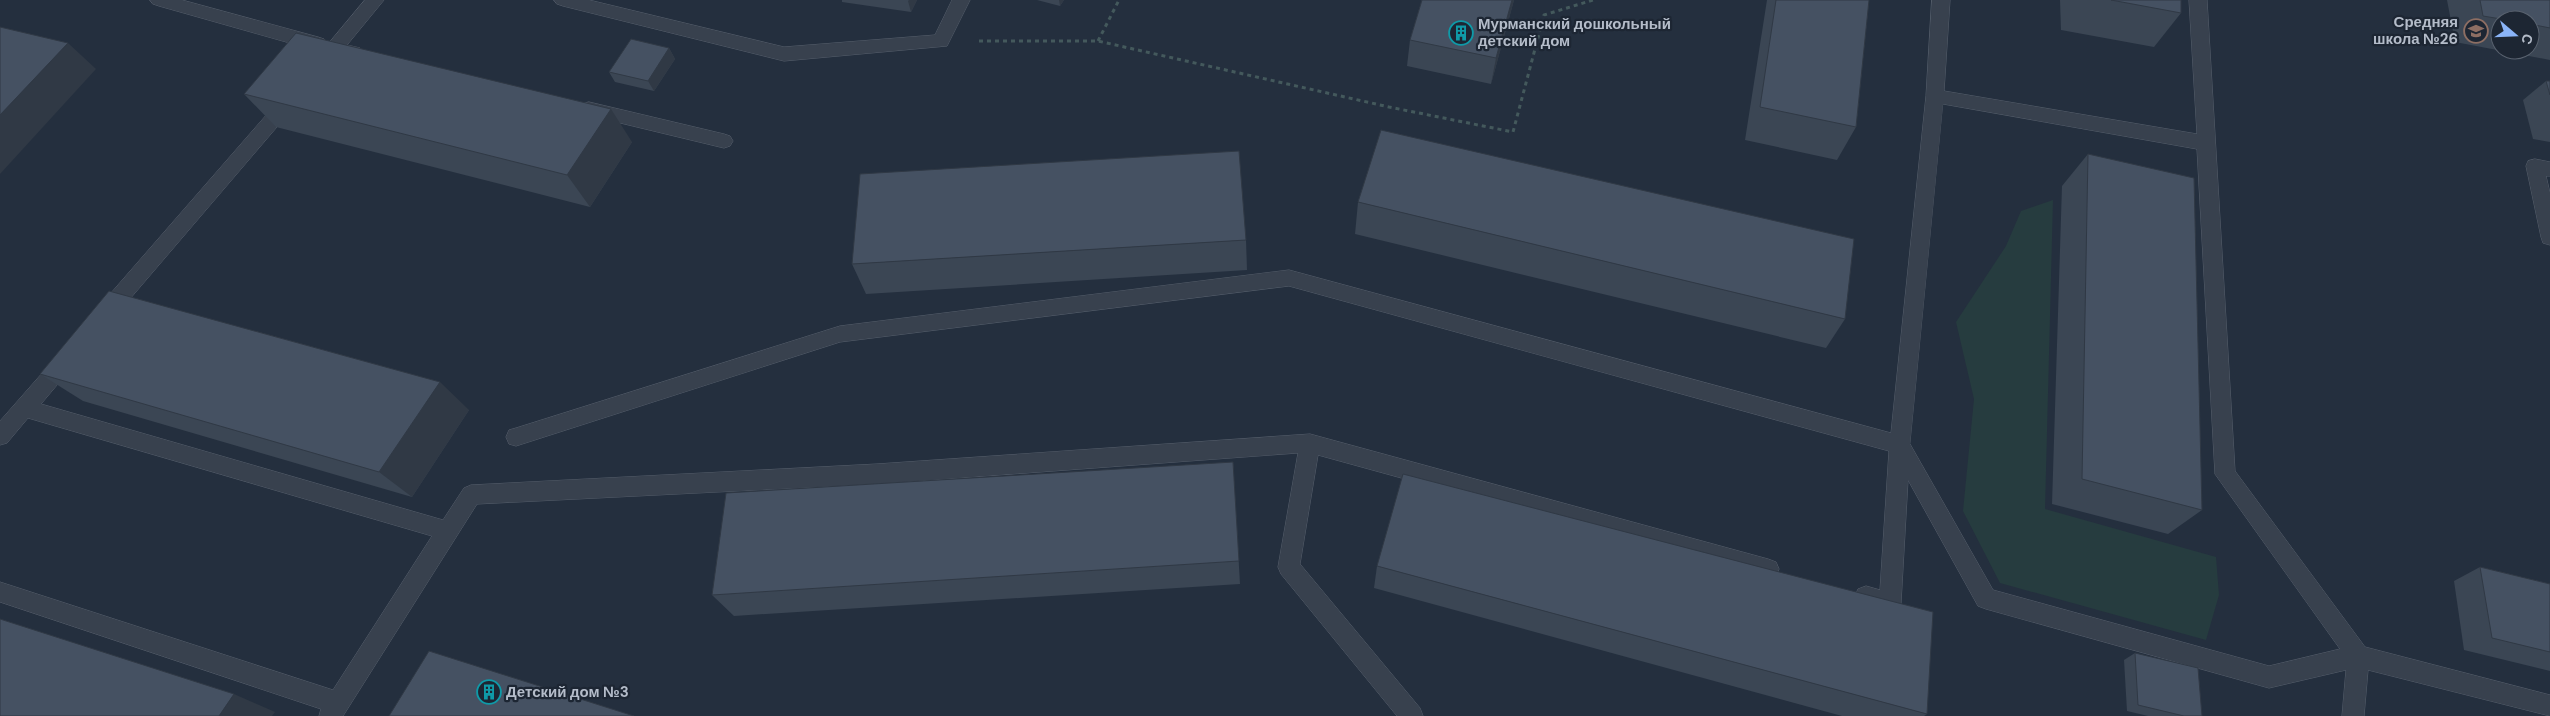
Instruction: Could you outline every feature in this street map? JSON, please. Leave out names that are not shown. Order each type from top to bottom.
[{"type":"lane","points":[[159,0],[372,58]]},
{"type":"lane","points":[[321,64],[375,0]]},
{"type":"lane","points":[[562,0],[784,54],[941,41],[961,0]]},
{"type":"lane","points":[[1843,590],[1890,603],[1900,445],[1935,96],[1941,0]]},
{"type":"lane","points":[[2198,0],[2225,474],[2358,656],[2353,716]]},
{"type":"lane","points":[[95,326],[301,86]]},
{"type":"lane","points":[[1935,96],[2207,143]]},
{"type":"lane","points":[[572,105],[724,141]]},
{"type":"lane","points":[[2550,169],[2535,166],[2550,236]]},
{"type":"lane","points":[[516,437],[840,334],[1289,278],[1900,445],[1986,599],[2269,677],[2358,656],[2550,706]]},
{"type":"lane","points":[[1,434],[75,348]]},
{"type":"lane","points":[[24,408],[448,531]]},
{"type":"lane","points":[[1310,443],[1290,567],[1412,716]]},
{"type":"lane","points":[[0,592],[334,710],[472,495],[877,474],[1310,443],[1786,574]]},
{"type":"path","points":[[1098,41],[1119,0]]},
{"type":"path","points":[[941,41],[1098,41],[1513,132],[1544,15],[1593,0]]},
{"type":"green space","points":[[2053,200],[2045,509],[2216,557],[2219,595],[2206,640],[2000,583],[1963,511],[1974,399],[1956,322],[2006,246],[2021,211]]},
{"type":"building","name":"Мурманский дошкольный детский дом","points":[[1422,0],[1512,0],[1496,58],[1410,40]]},
{"type":"building","points":[[1776,0],[1869,0],[1856,127],[1760,107]]},
{"type":"building","points":[[2111,0],[2181,0],[2181,13]]},
{"type":"building","points":[[2480,0],[2550,0],[2550,28],[2540,26],[2540,10],[2490,10],[2490,17],[2483,16]]},
{"type":"building","points":[[0,27],[68,43],[0,115]]},
{"type":"building","points":[[296,33],[611,109],[567,175],[244,94]]},
{"type":"building","points":[[631,39],[669,48],[648,81],[609,72]]},
{"type":"building","points":[[2546,81],[2550,81],[2550,95]]},
{"type":"building","points":[[1381,130],[1854,239],[1845,319],[1358,202]]},
{"type":"building","points":[[1239,151],[1246,240],[852,264],[860,174]]},
{"type":"building","points":[[2088,154],[2194,178],[2202,510],[2082,479]]},
{"type":"building","points":[[109,291],[440,382],[379,472],[40,374]]},
{"type":"building","points":[[1233,462],[1239,561],[712,595],[726,493]]},
{"type":"building","points":[[1403,474],[1933,612],[1927,714],[1377,566]]},
{"type":"building","points":[[2480,567],[2550,584],[2550,652],[2492,638]]},
{"type":"building","points":[[0,619],[234,694],[219,716],[0,716]]},
{"type":"building","points":[[429,651],[634,716],[389,716]]},
{"type":"building","points":[[2135,653],[2198,668],[2202,716],[2184,716],[2138,705]]},
{"type":"place","name":"Средняя школа №26","points":[[2476,31]]},
{"type":"place","name":"Мурманский дошкольный детский дом","points":[[1461,33]]},
{"type":"place","name":"Детский дом №3","points":[[489,692]]}]
